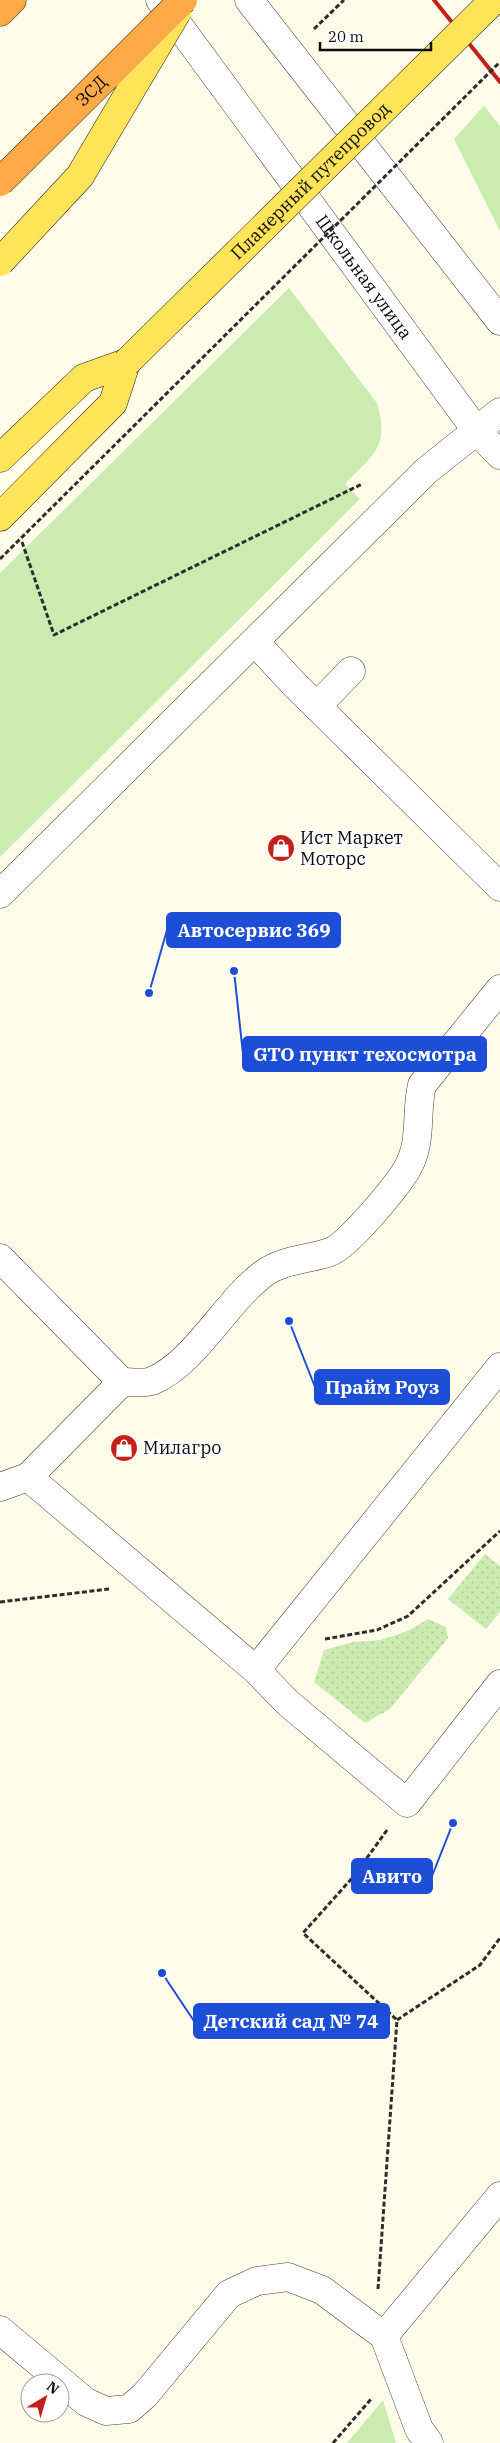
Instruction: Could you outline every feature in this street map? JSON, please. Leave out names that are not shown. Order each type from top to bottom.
[{"type":"highway","points":[[0,12],[12,0]]},
{"type":"highway","name":"ЗСД","points":[[0,182],[184,0]]},
{"type":"main road","points":[[0,262],[80,176],[184,0]]},
{"type":"main road","name":"Планерный путепровод","points":[[0,458],[84,378],[126,364],[494,0]]},
{"type":"main road","name":"Планерный путепровод","points":[[0,517],[113,403],[126,364]]},
{"type":"street","name":"Школьная улица","points":[[160,0],[476,430],[500,455]]},
{"type":"street","points":[[249,0],[500,322]]},
{"type":"street","points":[[0,894],[426,471],[500,412]]},
{"type":"street","points":[[255,642],[500,887]]},
{"type":"street","points":[[317,706],[352,671]]},
{"type":"street","points":[[0,1487],[28,1477],[122,1382],[150,1382],[176,1367],[244,1290],[264,1273],[288,1262],[332,1252],[350,1238],[406,1171],[416,1150],[418,1103],[422,1085],[500,989]]},
{"type":"street","points":[[0,1258],[122,1382]]},
{"type":"street","points":[[256,1670],[500,1367]]},
{"type":"street","points":[[28,1477],[152,1584],[256,1670],[288,1704],[407,1803],[500,1684]]},
{"type":"street","points":[[384,2336],[500,2196]]},
{"type":"street","points":[[0,2330],[86,2402],[106,2411],[129,2409],[140,2400],[229,2294],[257,2281],[288,2277],[322,2290],[384,2336],[419,2430],[429,2443]]},
{"type":"path","points":[[0,560],[500,62]]},
{"type":"path","points":[[21,539],[54,635],[362,484]]},
{"type":"path","points":[[317,1643],[326,1639],[376,1630],[408,1616],[500,1531]]},
{"type":"path","points":[[0,1602],[152,1584]]},
{"type":"path","points":[[397,2020],[303,1933],[354,1876],[407,1803]]},
{"type":"path","points":[[397,2020],[480,1965],[500,1938]]},
{"type":"path","points":[[384,2336],[377,2304],[397,2020]]},
{"type":"path","points":[[333,2443],[396,2369]]},
{"type":"green space","points":[[484,106],[500,126],[500,231],[454,139]]},
{"type":"green space","points":[[289,288],[377,403],[381,418],[380,440],[371,457],[345,484],[360,499],[0,857],[0,573]]},
{"type":"green space","points":[[485,1554],[500,1566],[500,1612],[486,1629],[448,1599]]},
{"type":"green space","points":[[428,1619],[446,1627],[448,1638],[390,1709],[365,1723],[314,1682],[324,1650],[353,1642],[381,1640],[408,1631]]},
{"type":"green space","points":[[383,2400],[396,2443],[347,2443]]},
{"type":"railway","points":[[434,0],[500,82]]},
{"type":"place","name":"Ист Маркет Моторс","points":[[281,848]]},
{"type":"place","name":"GTO пункт техосмотра","points":[[234,971]]},
{"type":"place","name":"Автосервис 369","points":[[149,993]]},
{"type":"place","name":"Прайм Роуз","points":[[289,1321]]},
{"type":"place","name":"Милагро","points":[[124,1448]]},
{"type":"place","name":"Авито","points":[[453,1823]]},
{"type":"place","name":"Детский сад № 74","points":[[162,1973]]}]
